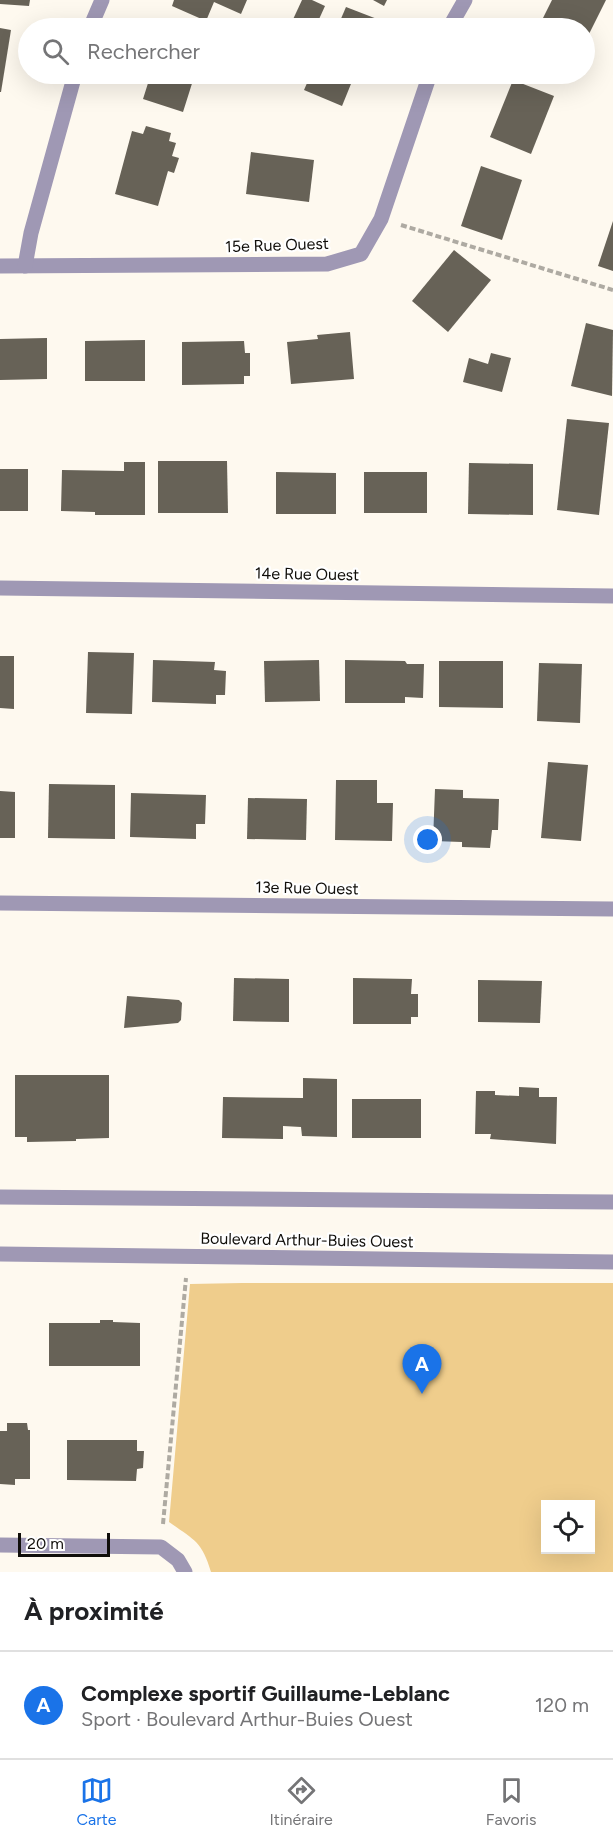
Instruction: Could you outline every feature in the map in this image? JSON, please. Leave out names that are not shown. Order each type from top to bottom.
[{"type":"street","points":[[94,18],[102,0]]},
{"type":"street","points":[[455,18],[465,0]]},
{"type":"street","points":[[25,266],[31,233],[72,84]]},
{"type":"street","name":"15e Rue Ouest","points":[[0,266],[327,264],[361,254],[381,219],[427,84]]},
{"type":"street","name":"14e Rue Ouest","points":[[0,588],[613,596]]},
{"type":"street","name":"13e Rue Ouest","points":[[0,903],[613,909]]},
{"type":"street","points":[[0,1197],[613,1202]]},
{"type":"street","name":"Boulevard Arthur-Buies Ouest","points":[[0,1254],[613,1262]]},
{"type":"street","points":[[0,1545],[161,1547],[178,1560],[185,1572]]},
{"type":"path","points":[[381,219],[613,290]]},
{"type":"path","points":[[161,1547],[188,1256]]},
{"type":"shaded area","points":[[613,1283],[613,1572],[211,1572],[196,1542],[169,1522],[190,1284]]},
{"type":"building","points":[[0,0],[30,0],[29,6],[0,4]]},
{"type":"building","points":[[174,0],[247,0],[241,14],[214,2],[207,18],[199,18],[172,6]]},
{"type":"building","points":[[302,0],[312,0],[325,6],[320,18],[294,18]]},
{"type":"building","points":[[373,0],[387,0],[384,6]]},
{"type":"building","points":[[552,0],[606,0],[595,22],[595,18],[543,18]]},
{"type":"building","points":[[346,7],[374,18],[341,18]]},
{"type":"building","points":[[0,28],[11,30],[1,92],[0,92]]},
{"type":"building","points":[[148,84],[192,84],[183,112],[143,99]]},
{"type":"building","points":[[307,84],[351,84],[342,106],[304,90]]},
{"type":"building","points":[[511,84],[523,84],[554,96],[531,154],[490,137]]},
{"type":"building","points":[[146,126],[171,133],[169,141],[176,143],[172,156],[179,158],[174,173],[168,171],[158,206],[115,194],[132,131],[143,134]]},
{"type":"building","points":[[251,152],[314,160],[309,202],[246,194]]},
{"type":"building","points":[[481,166],[522,180],[502,240],[461,226]]},
{"type":"building","points":[[613,221],[613,271],[598,266]]},
{"type":"building","points":[[454,250],[491,280],[448,332],[412,301]]},
{"type":"building","points":[[586,323],[613,330],[612,396],[571,386]]},
{"type":"building","points":[[350,332],[354,379],[291,384],[287,342],[318,339],[317,335]]},
{"type":"building","points":[[47,338],[47,379],[0,380],[0,339]]},
{"type":"building","points":[[145,340],[145,381],[85,381],[85,341]]},
{"type":"building","points":[[244,341],[245,353],[250,353],[250,376],[244,376],[244,384],[182,385],[182,342]]},
{"type":"building","points":[[491,353],[511,358],[502,392],[463,382],[469,358],[488,364]]},
{"type":"building","points":[[567,419],[609,423],[599,515],[557,510]]},
{"type":"building","points":[[158,461],[227,461],[228,513],[158,513]]},
{"type":"building","points":[[124,462],[145,462],[145,515],[95,515],[95,512],[61,511],[62,470],[124,471]]},
{"type":"building","points":[[469,463],[533,464],[533,515],[468,514]]},
{"type":"building","points":[[0,469],[28,469],[28,511],[0,511]]},
{"type":"building","points":[[276,472],[336,473],[336,514],[276,514]]},
{"type":"building","points":[[364,472],[427,472],[427,513],[364,513]]},
{"type":"building","points":[[88,652],[134,653],[132,714],[86,713]]},
{"type":"building","points":[[0,656],[14,656],[14,709],[0,708]]},
{"type":"building","points":[[153,660],[215,662],[214,670],[226,671],[225,695],[216,695],[216,704],[152,702]]},
{"type":"building","points":[[319,660],[320,701],[265,702],[264,661]]},
{"type":"building","points":[[345,660],[405,661],[407,664],[424,664],[423,698],[405,697],[405,703],[345,703]]},
{"type":"building","points":[[439,661],[503,661],[503,708],[439,707]]},
{"type":"building","points":[[539,663],[582,664],[580,723],[537,721]]},
{"type":"building","points":[[548,762],[588,765],[581,841],[541,838]]},
{"type":"building","points":[[336,780],[377,780],[377,803],[393,803],[392,841],[335,840]]},
{"type":"building","points":[[49,784],[115,785],[115,839],[48,838]]},
{"type":"building","points":[[435,789],[463,790],[463,798],[499,799],[498,830],[492,830],[490,848],[462,847],[462,842],[433,841]]},
{"type":"building","points":[[0,791],[15,792],[15,838],[0,838]]},
{"type":"building","points":[[131,793],[206,795],[205,824],[196,824],[196,839],[130,837]]},
{"type":"building","points":[[248,798],[307,799],[306,840],[247,839]]},
{"type":"building","points":[[234,978],[289,979],[289,1022],[233,1021]]},
{"type":"building","points":[[353,978],[412,979],[411,994],[418,994],[418,1017],[411,1017],[411,1024],[353,1024]]},
{"type":"building","points":[[478,980],[542,981],[540,1023],[478,1022]]},
{"type":"building","points":[[127,996],[179,1000],[182,1003],[181,1020],[178,1023],[124,1028]]},
{"type":"building","points":[[15,1075],[109,1075],[109,1138],[27,1142],[27,1137],[15,1137]]},
{"type":"building","points":[[303,1078],[337,1079],[337,1137],[302,1136],[301,1127],[283,1126],[283,1139],[222,1138],[223,1097],[303,1098]]},
{"type":"building","points":[[519,1087],[539,1088],[539,1097],[557,1097],[556,1144],[490,1139],[491,1134],[475,1134],[476,1091],[495,1091],[495,1095],[519,1096]]},
{"type":"building","points":[[352,1099],[421,1099],[421,1138],[352,1138]]},
{"type":"building","points":[[100,1320],[140,1323],[140,1366],[49,1366],[49,1323],[100,1323]]},
{"type":"building","points":[[7,1423],[27,1423],[28,1430],[30,1430],[30,1479],[15,1479],[15,1485],[0,1484],[0,1431],[7,1431]]},
{"type":"building","points":[[67,1440],[137,1440],[137,1451],[144,1451],[143,1468],[137,1469],[136,1481],[67,1480]]},
{"type":"place","name":"Complexe sportif Guillaume-Leblanc","points":[[422,1394]]}]
